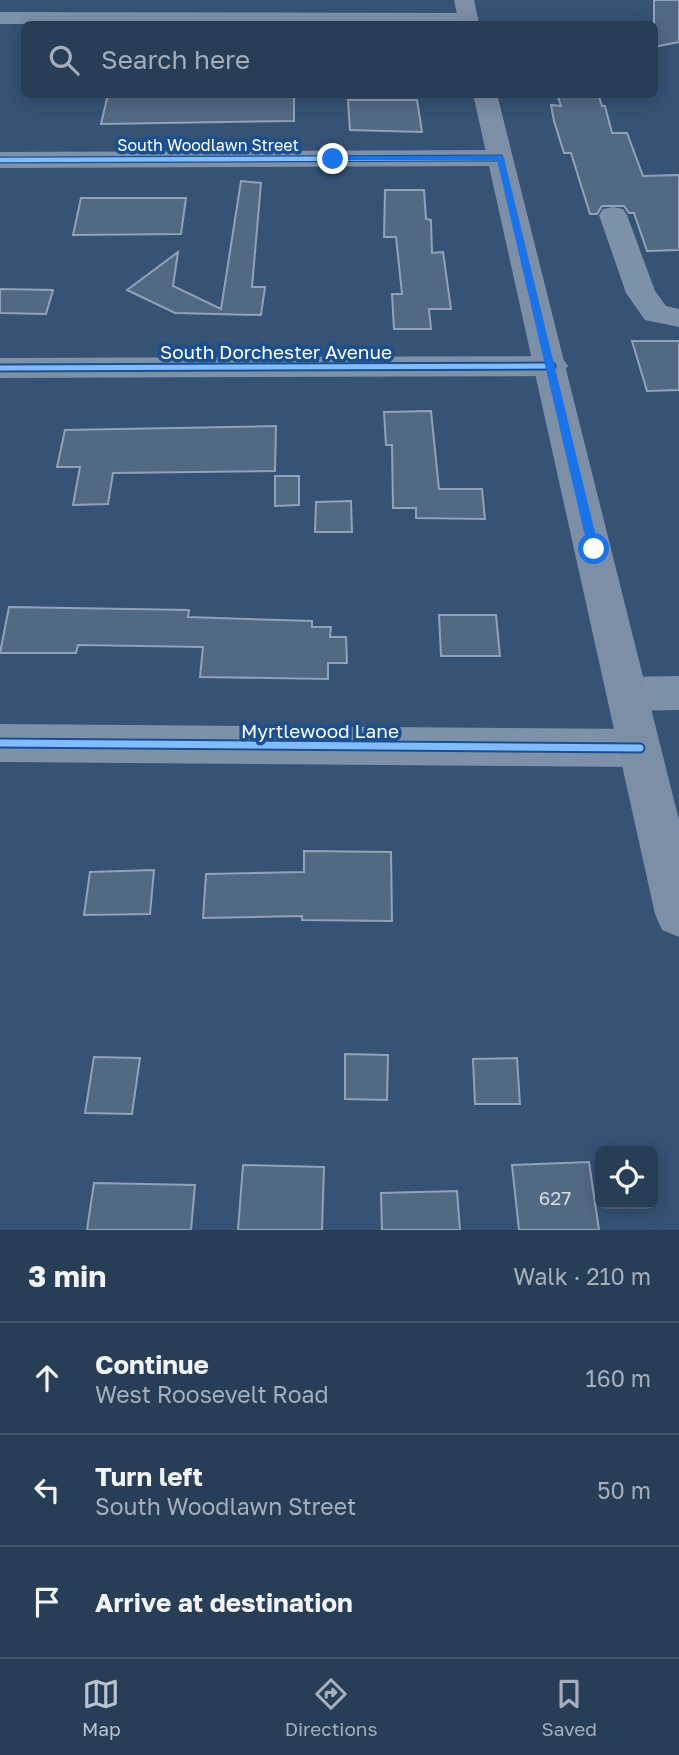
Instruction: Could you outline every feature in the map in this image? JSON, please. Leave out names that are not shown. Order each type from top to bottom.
[{"type":"main road","points":[[486,98],[552,366],[679,914]]},
{"type":"street","points":[[0,18],[467,14]]},
{"type":"street","name":"South Woodlawn Street","points":[[0,160],[500,158]]},
{"type":"street","points":[[613,215],[641,293],[656,313],[677,318]]},
{"type":"street","name":"South Dorchester Avenue","points":[[0,368],[552,366]]},
{"type":"street","points":[[627,694],[679,693]]},
{"type":"street","name":"Myrtlewood Lane","points":[[0,743],[640,748]]},
{"type":"building","points":[[654,0],[679,0],[679,42],[658,46],[658,21],[654,21]]},
{"type":"building","points":[[107,98],[294,98],[294,121],[101,124]]},
{"type":"building","points":[[558,98],[599,98],[602,106],[605,106],[612,133],[627,133],[643,176],[679,175],[679,250],[647,251],[634,213],[629,213],[624,206],[602,206],[597,214],[590,214],[571,153],[564,153],[554,121],[551,105],[561,106]]},
{"type":"building","points":[[348,100],[417,100],[422,132],[350,130]]},
{"type":"building","points":[[241,181],[261,183],[252,287],[265,287],[261,315],[175,313],[127,290],[178,252],[173,286],[221,309]]},
{"type":"building","points":[[385,190],[424,190],[426,219],[431,220],[432,253],[443,252],[451,309],[429,309],[431,329],[394,329],[392,294],[402,294],[396,237],[384,237]]},
{"type":"building","points":[[81,198],[186,198],[181,234],[73,235]]},
{"type":"building","points":[[0,289],[53,290],[46,314],[0,313]]},
{"type":"building","points":[[632,341],[679,341],[679,390],[647,391]]},
{"type":"building","points":[[431,411],[439,489],[482,489],[485,519],[416,518],[416,508],[393,508],[392,445],[386,445],[384,412]]},
{"type":"building","points":[[276,426],[275,471],[113,473],[108,504],[73,505],[80,467],[57,467],[65,430]]},
{"type":"building","points":[[275,476],[299,476],[299,505],[275,506]]},
{"type":"building","points":[[351,501],[352,532],[315,532],[316,502]]},
{"type":"building","points":[[9,607],[189,610],[188,617],[312,621],[312,627],[331,627],[330,637],[346,637],[347,663],[328,663],[328,679],[200,677],[203,647],[78,645],[76,653],[0,653]]},
{"type":"building","points":[[439,615],[496,615],[500,656],[441,656]]},
{"type":"building","points":[[304,851],[391,852],[392,921],[302,920],[302,916],[203,918],[206,874],[304,872]]},
{"type":"building","points":[[154,870],[150,914],[84,915],[90,872]]},
{"type":"building","points":[[345,1054],[388,1055],[387,1100],[345,1099]]},
{"type":"building","points":[[94,1057],[140,1058],[132,1114],[85,1113]]},
{"type":"building","points":[[517,1058],[520,1104],[475,1104],[473,1059]]},
{"type":"building","points":[[589,1162],[599,1230],[519,1230],[512,1165]]},
{"type":"building","points":[[243,1165],[324,1167],[322,1230],[238,1230]]},
{"type":"building","points":[[94,1183],[195,1185],[191,1230],[87,1230]]},
{"type":"building","points":[[457,1191],[460,1230],[382,1230],[381,1193]]},
{"type":"cycle path","points":[[0,160],[500,158]]},
{"type":"cycle path","points":[[0,368],[552,366]]},
{"type":"cycle path","points":[[0,743],[640,748]]},
{"type":"route","points":[[333,159],[500,158],[594,549]]}]
